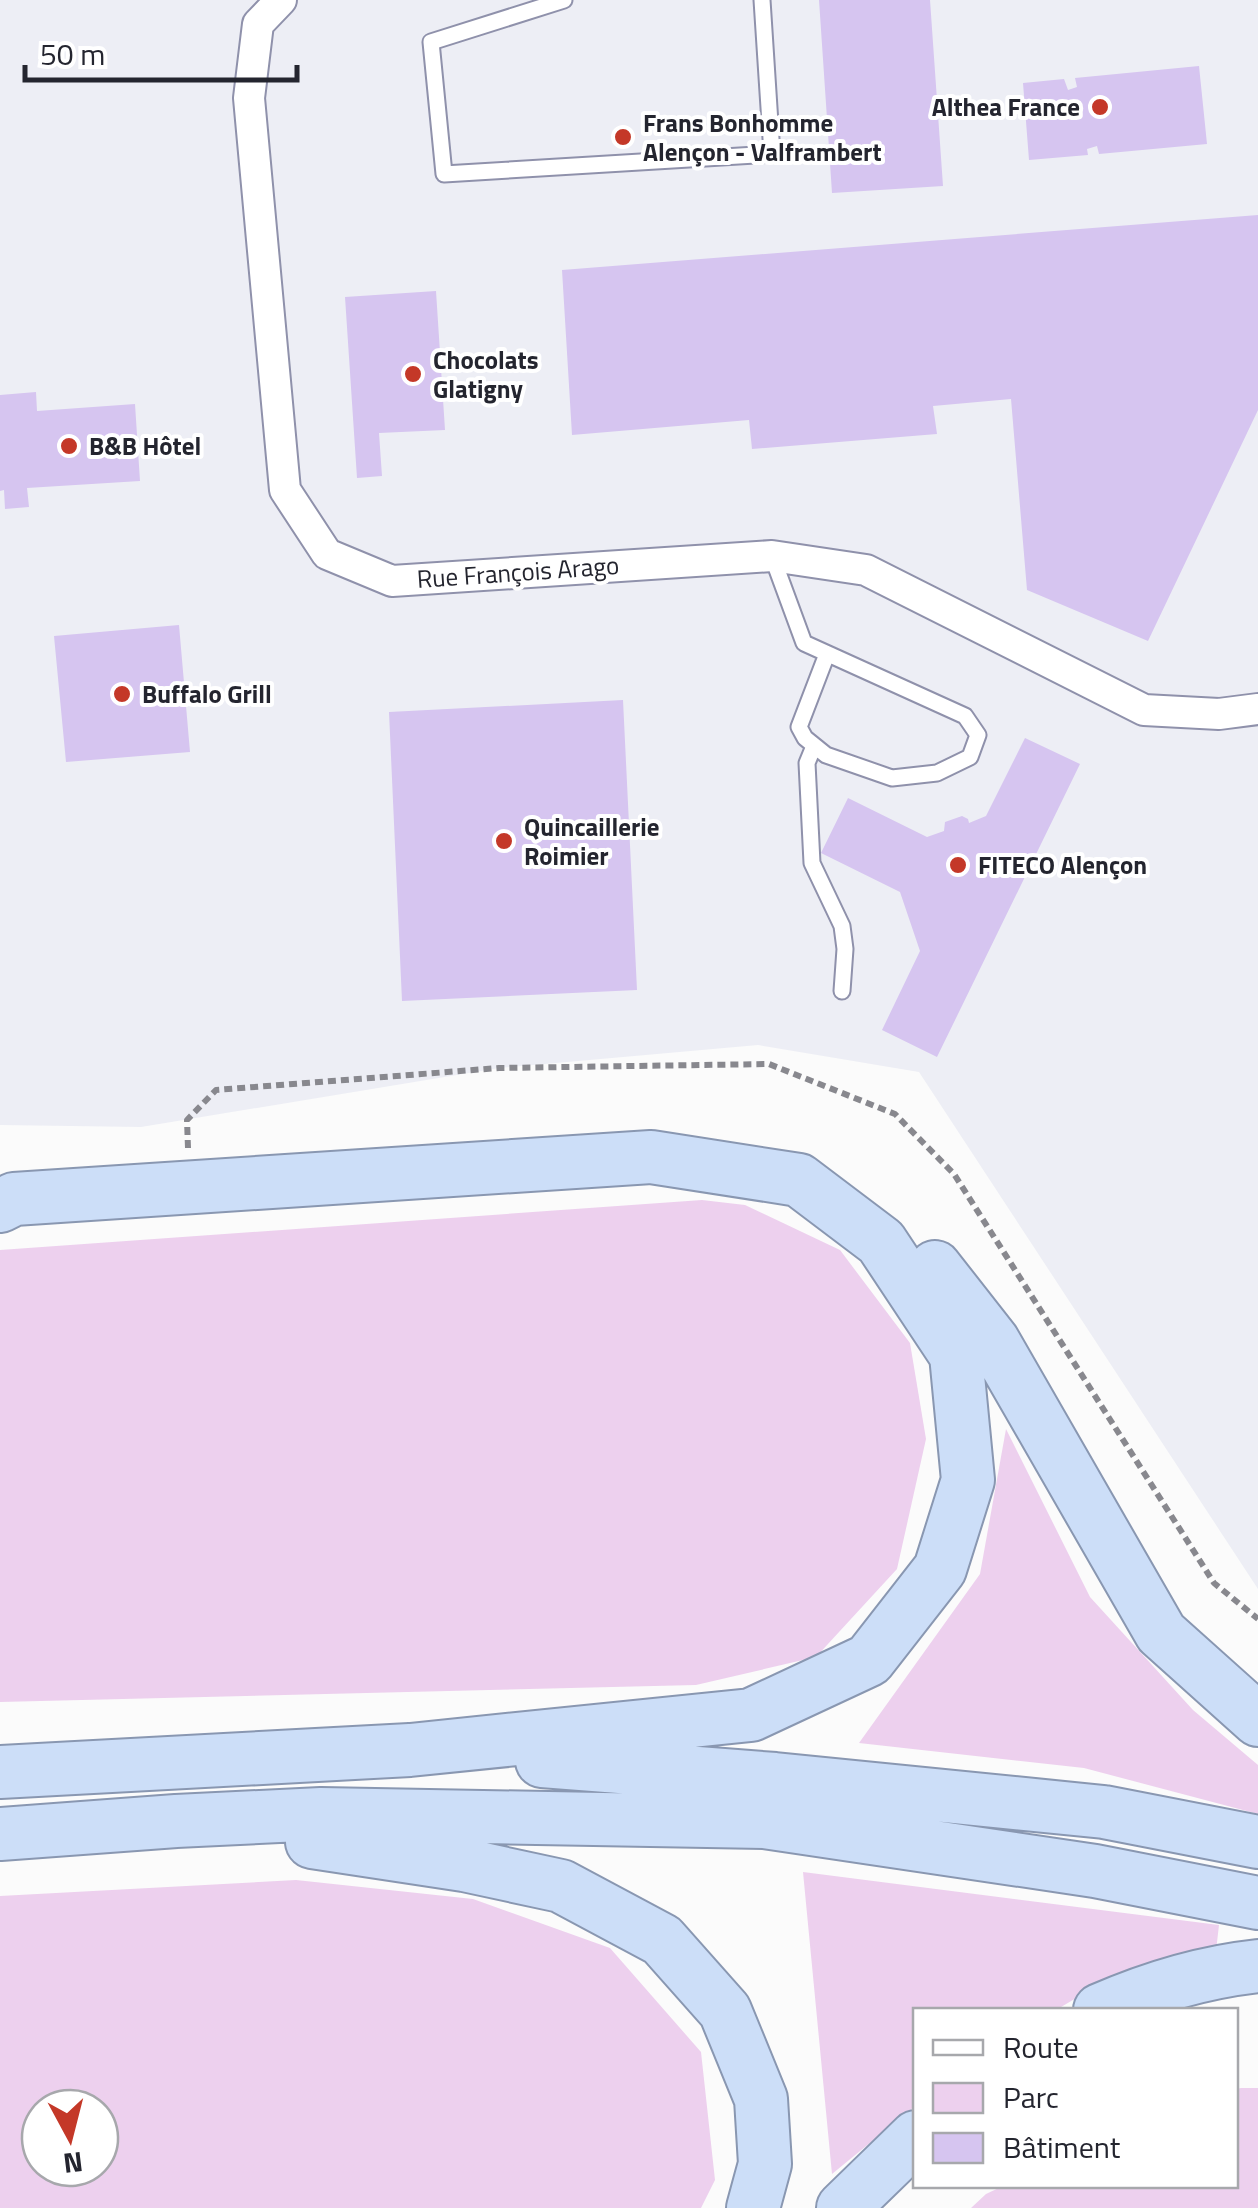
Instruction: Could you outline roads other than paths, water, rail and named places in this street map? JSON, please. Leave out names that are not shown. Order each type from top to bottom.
[{"type":"highway","points":[[0,1164],[188,1164],[654,1131],[810,1156],[897,1218],[992,1340],[1161,1633],[1258,1720]]},
{"type":"highway","points":[[0,1206],[14,1200],[651,1157],[800,1180],[882,1242],[956,1355],[968,1480],[940,1569],[869,1660],[751,1715],[410,1750],[0,1772]]},
{"type":"highway","points":[[410,1750],[775,1779],[1104,1812],[1258,1842]]},
{"type":"highway","points":[[0,1834],[321,1814],[764,1822],[1095,1871],[1258,1903]]},
{"type":"highway","points":[[176,1821],[464,1865],[561,1886],[662,1940],[725,2011],[761,2099],[765,2164],[753,2208]]},
{"type":"highway","points":[[1105,2008],[1175,1982],[1258,1966]]},
{"type":"highway","points":[[843,2208],[913,2140]]},
{"type":"street","name":"Rue François Arago","points":[[270,6],[258,24],[250,98],[284,490],[327,554],[392,581],[772,556],[866,570],[1144,710],[1219,714],[1258,709]]},
{"type":"lane","points":[[564,0],[431,42],[444,174],[772,154],[762,0]]},
{"type":"lane","points":[[772,556],[804,643],[965,716],[978,736],[970,756],[937,774],[892,778],[826,755],[799,728],[828,654]]},
{"type":"lane","points":[[814,746],[807,762],[812,863],[842,926],[846,949],[842,991]]},
{"type":"place","name":"Althea France","points":[[1100,107]]},
{"type":"place","name":"Frans Bonhomme Alençon - Valframbert","points":[[623,137]]},
{"type":"place","name":"Chocolats Glatigny","points":[[413,374]]},
{"type":"place","name":"B&B Hôtel","points":[[69,446]]},
{"type":"place","name":"Buffalo Grill","points":[[122,694]]},
{"type":"place","name":"Quincaillerie Roimier","points":[[504,841]]},
{"type":"place","name":"FITECO Alençon","points":[[958,865]]}]
